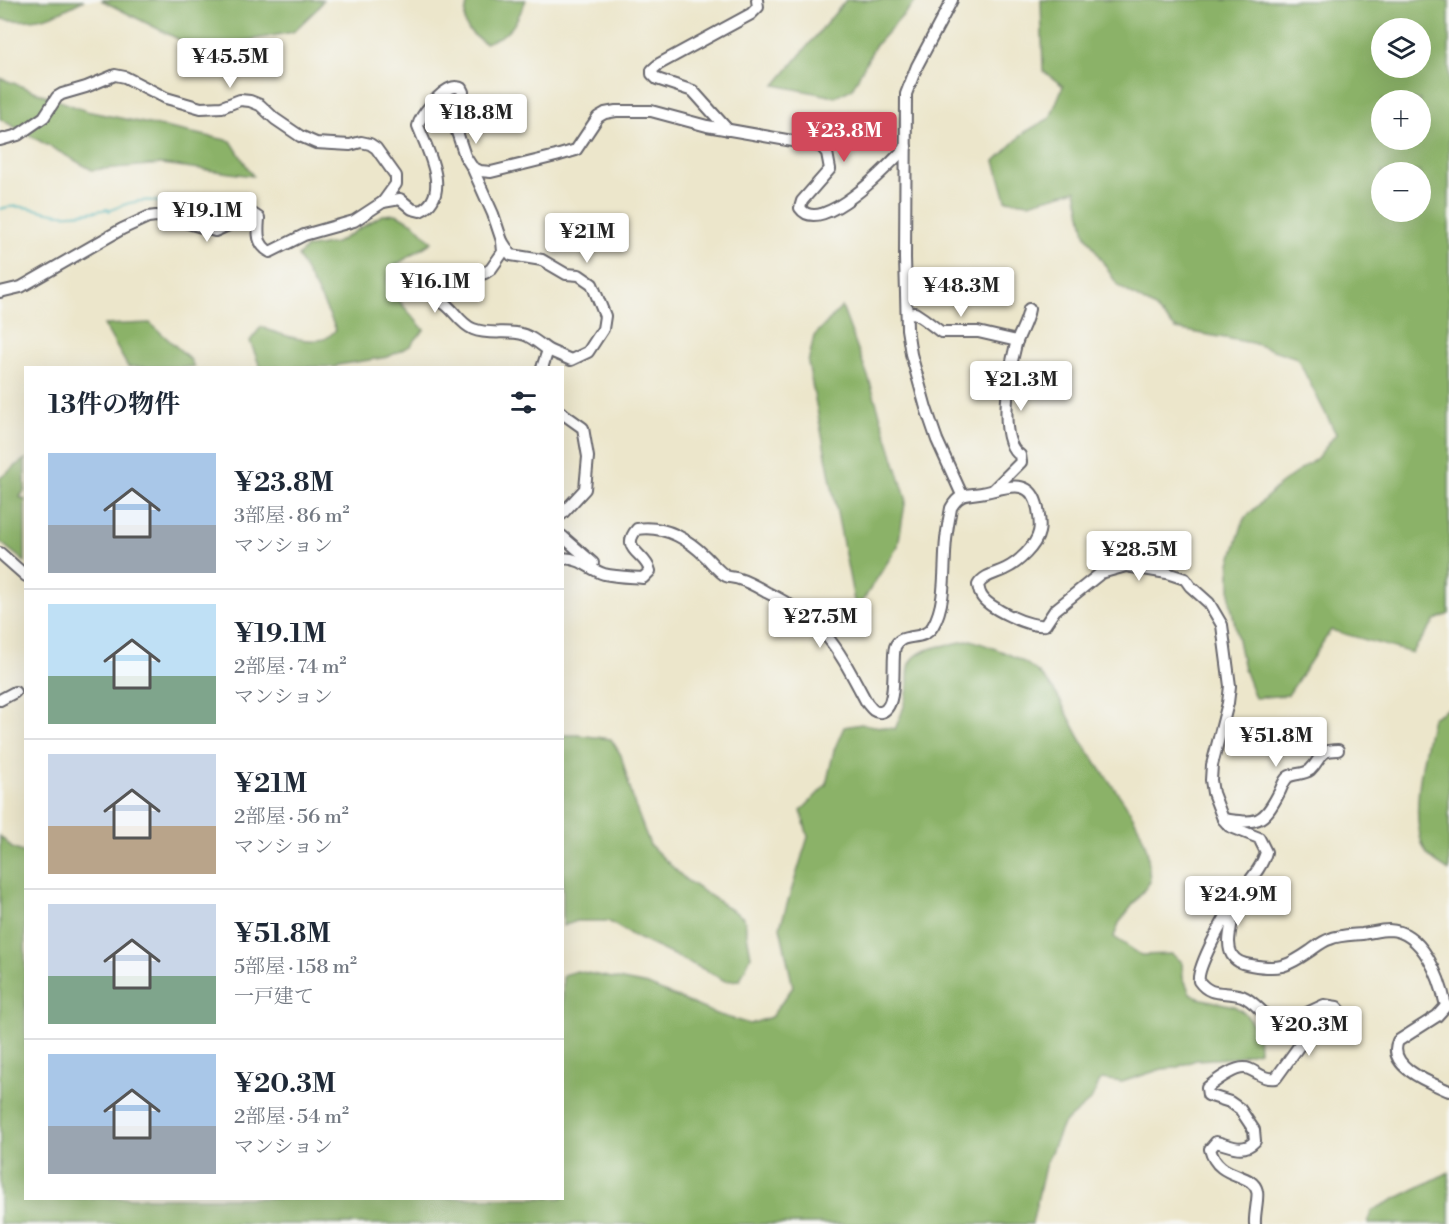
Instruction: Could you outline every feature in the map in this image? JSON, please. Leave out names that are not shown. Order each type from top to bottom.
[{"type":"street","points":[[728,130],[693,91],[657,79],[652,74],[652,70],[658,64],[751,14],[758,7],[757,0]]},
{"type":"street","points":[[952,0],[917,66],[906,94],[904,224],[907,314],[911,354],[937,440],[962,495]]},
{"type":"street","points":[[0,140],[18,135],[45,117],[57,97],[62,94],[115,75],[125,76],[166,98],[201,108],[222,107],[240,100],[250,101],[260,105],[275,119],[300,136],[316,143],[350,145],[361,142],[370,144],[390,165],[396,176],[396,184],[383,202],[354,221],[304,235],[270,252],[259,242],[259,218],[253,214],[215,231],[182,220],[156,216],[122,229],[21,287],[0,292]]},
{"type":"street","points":[[383,202],[400,199],[412,209],[420,211],[428,208],[434,202],[436,182],[434,164],[418,126],[419,119],[448,89],[461,88],[463,92],[456,119],[459,141],[490,207],[502,241],[503,252],[491,269],[453,284],[435,288],[437,300],[444,302],[452,314],[474,330],[525,335],[548,350],[571,360],[588,352],[603,329],[605,316],[592,285],[579,275],[566,274],[542,260],[512,255],[502,241]]},
{"type":"street","points":[[472,167],[480,171],[491,172],[576,150],[598,117],[605,113],[651,111],[707,126],[821,146],[827,153],[830,169],[802,201],[800,208],[808,214],[816,215],[831,209],[872,183],[906,147]]},
{"type":"street","points":[[993,490],[1021,462],[1020,455],[1015,452],[1011,442],[1007,424],[1009,386],[1017,341],[1028,318],[1029,309]]},
{"type":"street","points":[[907,314],[915,314],[924,318],[941,332],[978,332],[1017,341]]},
{"type":"street","points":[[543,366],[548,350]]},
{"type":"street","points":[[564,414],[583,428],[588,465],[585,489],[564,512]]},
{"type":"street","points":[[564,558],[584,562],[600,573],[643,578],[650,571],[649,564],[633,549],[630,542],[637,529],[660,529],[680,536],[693,544],[727,576],[738,578],[798,609],[829,636],[867,703],[873,710],[879,712],[885,711],[890,704],[894,650],[898,642],[904,638],[921,637],[932,627],[939,611],[951,508],[956,499],[962,495],[974,495],[1008,486],[1020,486],[1030,492],[1036,502],[1040,519],[1039,532],[1026,552],[1006,568],[981,580],[978,585],[985,600],[1034,626],[1045,625],[1055,609],[1101,573],[1126,566],[1167,573],[1185,579],[1214,609],[1222,625],[1230,686],[1228,703],[1212,765],[1211,780],[1215,803],[1229,826],[1259,838],[1266,852],[1233,905],[1199,969],[1198,976],[1201,984],[1208,991],[1246,998],[1271,1020],[1278,1023],[1285,1023],[1324,1005],[1337,1007],[1344,1015],[1341,1023],[1308,1037],[1276,1078],[1264,1077],[1247,1068],[1240,1068],[1207,1088],[1208,1095],[1235,1105],[1254,1130],[1255,1141],[1245,1148],[1216,1142],[1211,1145],[1210,1149],[1218,1167],[1250,1181],[1255,1187],[1258,1192],[1254,1210],[1255,1224]]},
{"type":"street","points":[[564,538],[589,558],[600,573]]},
{"type":"street","points":[[0,553],[24,574]]},
{"type":"street","points":[[0,700],[15,692]]},
{"type":"street","points":[[1223,819],[1253,822],[1265,816],[1289,776],[1310,769],[1320,754],[1329,750],[1338,750]]},
{"type":"street","points":[[1233,905],[1234,914],[1229,949],[1236,960],[1252,966],[1285,967],[1332,938],[1389,930],[1406,934],[1427,956],[1446,1006],[1437,1016],[1398,1041],[1397,1052],[1400,1061],[1415,1075],[1449,1091]]},
{"type":"green space","points":[[0,0],[84,0],[53,15],[24,21],[0,19]]},
{"type":"green space","points":[[101,0],[323,0],[318,8],[293,32],[208,48],[182,41]]},
{"type":"green space","points":[[468,0],[526,0],[512,28],[502,36],[485,43],[472,34],[466,26],[465,15]]},
{"type":"green space","points":[[846,0],[917,0],[875,46],[852,89],[835,97],[775,85]]},
{"type":"green space","points":[[1041,0],[1449,0],[1449,614],[1435,620],[1412,653],[1331,630],[1288,695],[1255,698],[1244,669],[1230,601],[1230,563],[1244,519],[1280,484],[1317,458],[1336,434],[1297,358],[1252,343],[1176,329],[1155,308],[1118,286],[1085,234],[1076,190],[1029,203],[1006,200],[995,161],[1025,132],[1050,118],[1063,86],[1043,71]]},
{"type":"green space","points":[[0,78],[86,111],[231,141],[253,176],[162,164],[92,170],[0,119]]},
{"type":"green space","points":[[396,214],[415,224],[432,242],[394,266],[387,281],[399,301],[424,330],[410,346],[388,357],[337,366],[260,366],[250,341],[261,327],[309,340],[326,338],[336,330],[298,256],[306,248],[336,243],[382,215]]},
{"type":"green space","points":[[842,307],[869,379],[906,498],[898,546],[856,611],[808,363],[814,336]]},
{"type":"green space","points":[[150,323],[190,359],[194,366],[127,366],[104,325]]},
{"type":"green space","points":[[24,460],[24,491],[20,497],[24,499],[24,561],[0,542],[0,478]]},
{"type":"green space","points":[[971,640],[1023,662],[1048,683],[1056,693],[1086,748],[1129,809],[1147,850],[1150,882],[1119,923],[1114,937],[1141,955],[1172,954],[1182,962],[1183,977],[1190,993],[1198,998],[1234,1006],[1245,1013],[1258,1032],[1259,1051],[1232,1058],[1196,1060],[1122,1082],[1101,1079],[1091,1100],[1063,1124],[1045,1166],[1032,1224],[0,1224],[0,836],[12,848],[24,853],[24,1200],[564,1200],[564,975],[577,971],[648,985],[716,1014],[750,1024],[771,1017],[793,987],[780,927],[808,837],[801,811],[826,785],[834,750],[844,727],[861,724],[895,729],[905,703],[910,664],[918,654]]},
{"type":"green space","points":[[1449,708],[1449,871],[1427,854],[1418,824],[1418,806],[1422,768],[1432,718]]},
{"type":"green space","points":[[564,735],[611,739],[621,755],[634,803],[650,845],[686,880],[744,918],[751,956],[740,980],[725,981],[637,938],[608,921],[577,921],[564,926]]},
{"type":"green space","points":[[1449,1172],[1449,1224],[1368,1224],[1371,1211]]},
{"type":"waterway","points":[[0,209],[23,207],[73,214],[108,209],[109,211],[133,202],[152,201],[194,214]]}]
